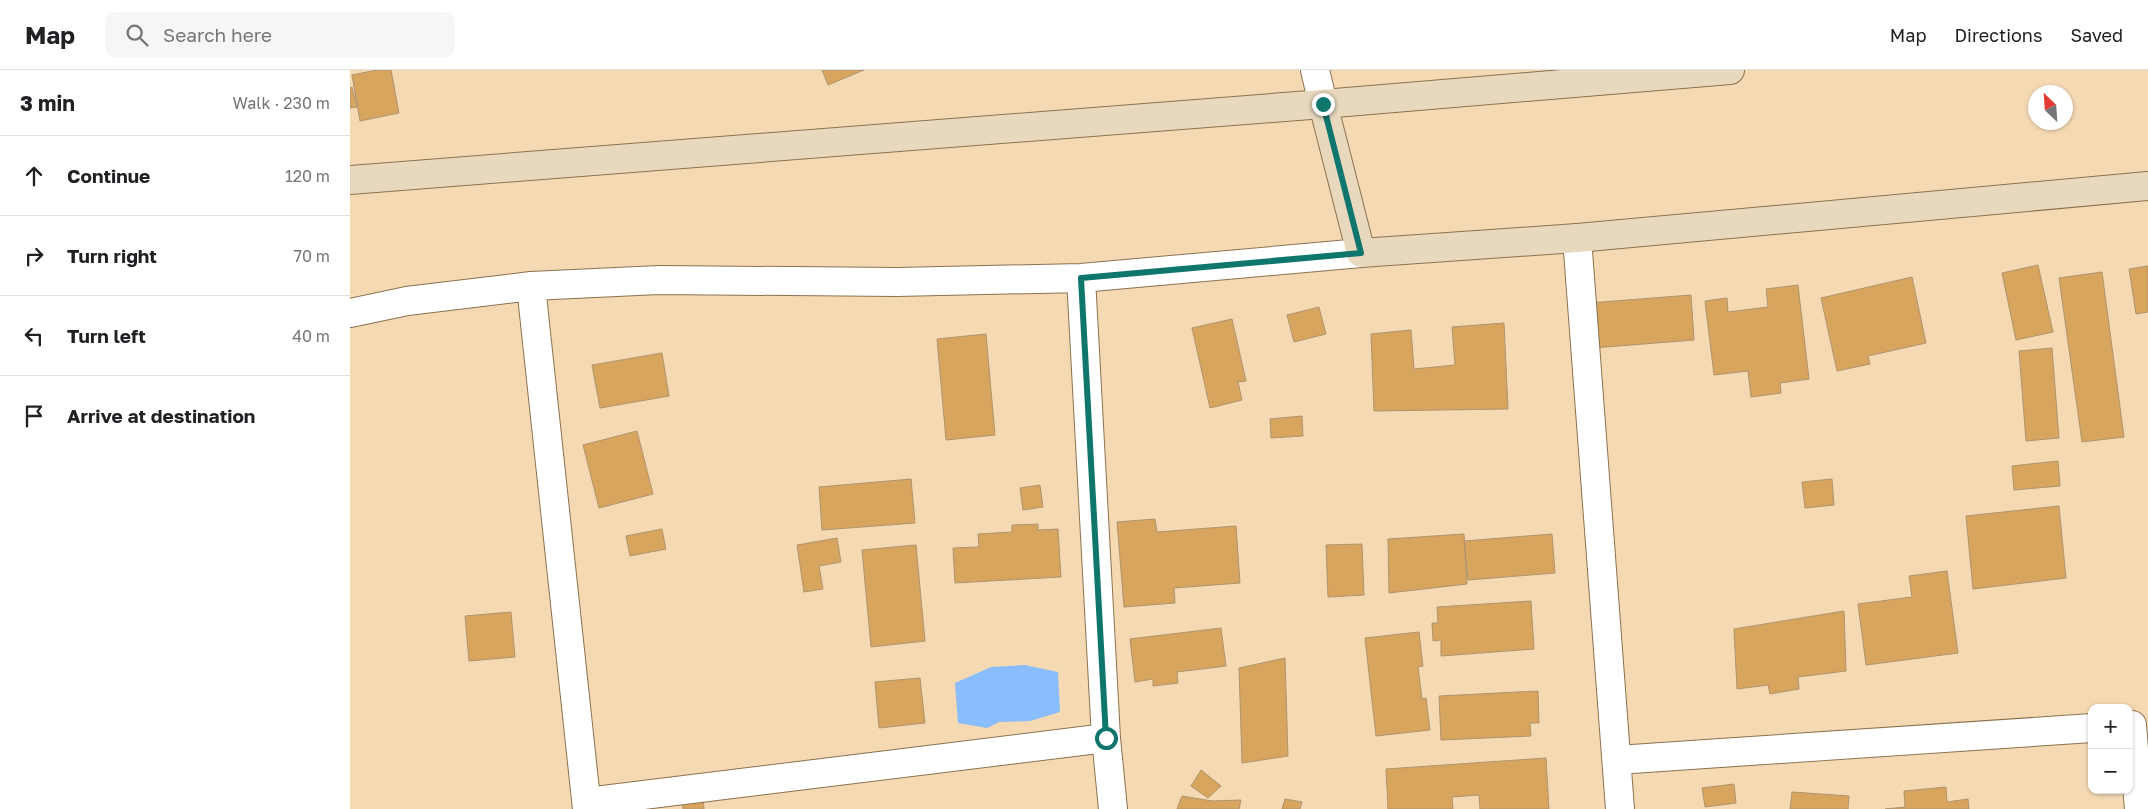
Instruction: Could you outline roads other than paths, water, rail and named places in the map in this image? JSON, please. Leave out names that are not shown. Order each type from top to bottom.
[{"type":"main road","points":[[350,180],[1323,104],[1730,70]]},
{"type":"main road","points":[[1323,104],[1361,253],[1577,238],[2148,186]]},
{"type":"street","points":[[1315,70],[1323,104]]},
{"type":"street","points":[[1577,238],[1620,809]]},
{"type":"street","points":[[350,313],[407,301],[531,286],[659,280],[897,282],[1081,278],[1361,253]]},
{"type":"street","points":[[1081,278],[1106,738],[1113,809]]},
{"type":"street","points":[[531,286],[587,806],[1106,738]]},
{"type":"street","points":[[2137,724],[2139,809]]},
{"type":"street","points":[[1617,760],[2088,728]]},
{"type":"water","points":[[1025,665],[1058,672],[1060,712],[1030,721],[999,722],[987,728],[958,723],[955,683],[991,667]]}]
